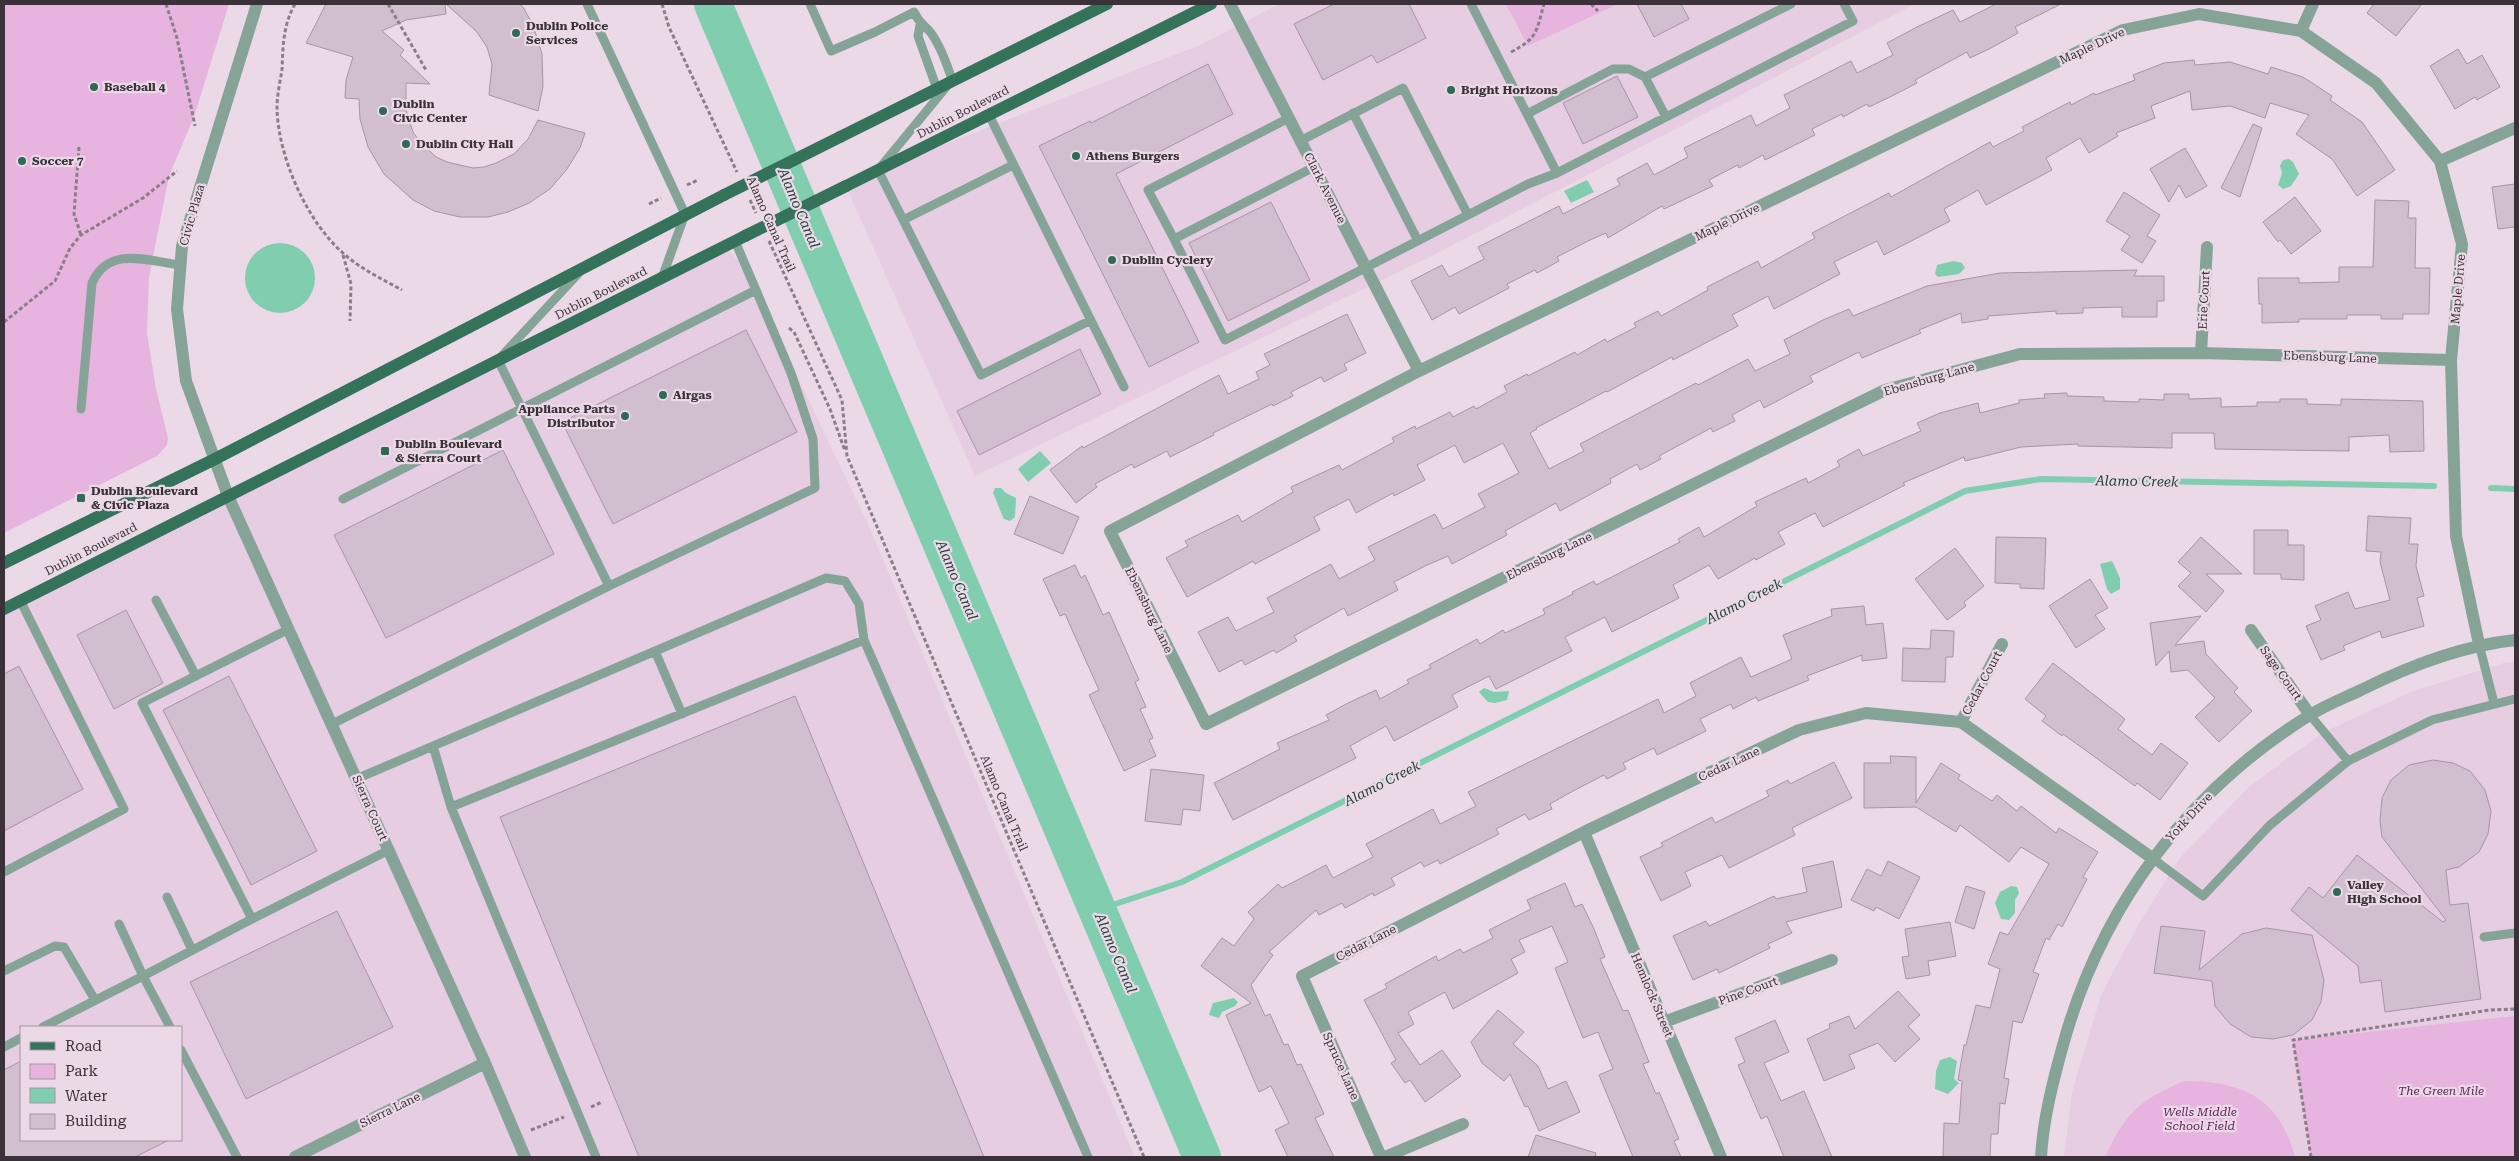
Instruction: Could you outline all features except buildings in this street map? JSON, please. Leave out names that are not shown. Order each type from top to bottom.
[{"type":"main road","name":"Dublin Boulevard","points":[[4,563],[214,459],[684,214],[1107,4]]},
{"type":"main road","name":"Dublin Boulevard","points":[[4,608],[740,238],[1211,4]]},
{"type":"street","name":"Civic Plaza","points":[[214,459],[186,381],[177,309],[180,265],[182,246],[257,4]]},
{"type":"street","name":"Clark Avenue","points":[[1230,4],[1419,371]]},
{"type":"street","points":[[2300,31],[2313,4]]},
{"type":"street","name":"Maple Drive","points":[[1419,371],[2123,30],[2199,14],[2300,31],[2376,83],[2440,162],[2462,244],[2451,360],[2456,536],[2479,644]]},
{"type":"street","points":[[2440,162],[2515,128]]},
{"type":"street","name":"Erie Court","points":[[2201,353],[2207,247]]},
{"type":"street","name":"Ebensburg Lane","points":[[1419,371],[1110,531],[1206,724],[1885,390],[2020,354],[2201,353],[2451,360]]},
{"type":"street","name":"Sierra Court","points":[[214,459],[228,496],[485,1063],[525,1157]]},
{"type":"street","name":"Sage Court","points":[[2251,630],[2310,715]]},
{"type":"street","name":"York Drive","points":[[2041,1157],[2042,1141],[2055,1072],[2075,1001],[2108,929],[2152,858],[2204,799],[2253,755],[2310,715],[2392,674],[2479,644],[2515,640]]},
{"type":"street","name":"Cedar Court","points":[[1961,722],[2002,644]]},
{"type":"street","name":"Cedar Lane","points":[[1302,976],[1584,832],[1799,730],[1866,713],[1961,722]]},
{"type":"street","points":[[1961,722],[2152,858]]},
{"type":"street","name":"Hemlock Street","points":[[1584,832],[1721,1157]]},
{"type":"street","name":"Pine Court","points":[[1664,1022],[1832,960]]},
{"type":"street","name":"Spruce Lane","points":[[1302,976],[1383,1157]]},
{"type":"street","name":"Sierra Lane","points":[[295,1157],[485,1063]]},
{"type":"street","points":[[1383,1157],[1463,1124]]},
{"type":"lane","points":[[587,4],[684,214],[662,278]]},
{"type":"lane","points":[[810,4],[830,50],[875,32],[914,12]]},
{"type":"lane","points":[[907,4],[914,12],[920,24],[930,32],[946,63],[952,80],[878,170],[980,376],[1091,320]]},
{"type":"lane","points":[[1471,4],[1557,173]]},
{"type":"lane","points":[[1645,77],[1791,4]]},
{"type":"lane","points":[[1289,118],[1148,190],[1225,340],[1528,184],[1557,173],[1853,21],[1844,4]]},
{"type":"lane","points":[[920,24],[918,36],[937,89]]},
{"type":"lane","points":[[1527,114],[1613,70],[1629,68],[1645,77],[1666,117]]},
{"type":"lane","points":[[1300,141],[1403,88],[1468,215]]},
{"type":"lane","points":[[1354,113],[1418,241]]},
{"type":"lane","points":[[989,115],[1124,387]]},
{"type":"lane","points":[[903,220],[1013,165]]},
{"type":"lane","points":[[1174,239],[1314,167]]},
{"type":"lane","points":[[332,724],[609,586],[815,488],[813,439],[791,372],[756,290],[740,238]]},
{"type":"lane","points":[[81,409],[92,283],[96,274],[109,262],[120,258],[180,265]]},
{"type":"lane","points":[[587,265],[498,360],[609,586]]},
{"type":"lane","points":[[343,500],[756,290]]},
{"type":"lane","points":[[356,779],[826,578],[845,581],[859,604],[864,640],[1088,1157]]},
{"type":"lane","points":[[4,872],[124,809],[20,600]]},
{"type":"lane","points":[[156,600],[196,676]]},
{"type":"lane","points":[[252,919],[142,703],[289,629]]},
{"type":"lane","points":[[451,808],[864,640]]},
{"type":"lane","points":[[2479,644],[2494,703]]},
{"type":"lane","points":[[655,651],[682,714]]},
{"type":"lane","points":[[2152,858],[2203,896],[2270,825],[2348,760],[2432,720],[2515,699]]},
{"type":"lane","points":[[2310,715],[2348,760]]},
{"type":"lane","points":[[433,746],[451,808],[596,1157]]},
{"type":"lane","points":[[44,1026],[389,850]]},
{"type":"lane","points":[[167,897],[192,950]]},
{"type":"lane","points":[[119,924],[143,976],[169,1026]]},
{"type":"lane","points":[[2484,937],[2515,933]]},
{"type":"lane","points":[[4,970],[55,946],[64,947],[95,1000]]},
{"type":"lane","points":[[4,1047],[20,1039]]},
{"type":"lane","points":[[182,1052],[237,1157]]},
{"type":"path","points":[[166,4],[177,38],[195,126]]},
{"type":"path","points":[[295,4],[283,36],[277,108],[284,148],[294,182],[315,220],[343,254],[402,290]]},
{"type":"path","points":[[388,4],[426,70]]},
{"type":"path","name":"Alamo Canal Trail","points":[[662,4],[669,27],[740,178]]},
{"type":"path","points":[[1499,58],[1529,43],[1536,32],[1544,4]]},
{"type":"path","points":[[1591,4],[1598,11]]},
{"type":"path","points":[[79,147],[74,214],[82,235]]},
{"type":"path","points":[[4,322],[55,281],[70,248],[82,235],[143,198],[176,171]]},
{"type":"path","name":"Alamo Canal Trail","points":[[748,196],[756,214]]},
{"type":"path","name":"Alamo Canal Trail","points":[[765,232],[842,400],[847,456]]},
{"type":"path","points":[[343,254],[351,284],[350,320]]},
{"type":"path","name":"Alamo Canal Trail","points":[[766,314],[782,321],[794,332],[830,409],[847,456],[1144,1157]]},
{"type":"path","points":[[2311,1157],[2293,1040],[2490,1010],[2515,1009]]},
{"type":"path","points":[[516,1136],[602,1102]]},
{"type":"shaded area","points":[[1279,4],[1915,4],[1434,255],[975,476],[846,186],[878,170],[1200,45]]},
{"type":"shaded area","points":[[725,247],[746,269],[868,524],[1135,1157],[4,1157],[4,613]]},
{"type":"shaded area","name":"Valley High School","points":[[2515,662],[2515,1157],[2064,1157],[2072,1092],[2101,995],[2138,925],[2179,859],[2250,786],[2322,733],[2413,691],[2504,663]]},
{"type":"green space","points":[[4,4],[229,4],[194,117],[169,176],[149,277],[147,333],[156,389],[168,438],[167,445],[157,456],[4,533]]},
{"type":"green space","points":[[1506,4],[1618,4],[1528,46]]},
{"type":"green space","name":"The Green Mile","points":[[2515,1016],[2515,1157],[2311,1157],[2293,1040]]},
{"type":"green space","name":"Wells Middle School Field","points":[[2184,1081],[2224,1084],[2255,1096],[2279,1120],[2288,1137],[2295,1157],[2105,1157],[2119,1130],[2135,1110],[2155,1095]]},
{"type":"water","points":[[2289,159],[2293,162],[2299,174],[2291,186],[2283,189],[2278,185],[2282,173],[2280,166],[2283,160]]},
{"type":"water","points":[[1587,180],[1594,192],[1571,203],[1564,191]]},
{"type":"water","points":[[280,243],[293,246],[305,253],[312,265],[315,278],[312,291],[305,303],[293,310],[280,313],[267,310],[255,303],[248,291],[245,278],[248,265],[255,253],[267,246]]},
{"type":"water","points":[[1953,261],[1962,263],[1965,268],[1959,274],[1938,277],[1935,274],[1937,265]]},
{"type":"water","points":[[1040,451],[1051,463],[1028,482],[1018,469]]},
{"type":"water","points":[[995,488],[1001,488],[1016,498],[1015,517],[1010,521],[1004,519],[993,493]]},
{"type":"water","points":[[2112,561],[2120,578],[2120,589],[2111,594],[2107,589],[2100,564]]},
{"type":"water","points":[[1484,688],[1494,692],[1509,691],[1507,700],[1495,703],[1488,702],[1479,692]]},
{"type":"water","points":[[2011,886],[2017,887],[2019,893],[2015,900],[2015,913],[2009,920],[2001,919],[1995,903],[2000,892]]},
{"type":"water","points":[[1234,998],[1238,1002],[1235,1006],[1222,1012],[1219,1018],[1209,1015],[1213,1003]]},
{"type":"water","points":[[1950,1057],[1957,1061],[1954,1079],[1959,1083],[1948,1094],[1935,1089],[1936,1071],[1940,1060]]},
{"type":"waterway","name":"Alamo Canal","points":[[713,4],[1202,1157]]},
{"type":"waterway","name":"Alamo Creek","points":[[1097,910],[1182,882],[1965,491],[2041,479],[2434,486]]},
{"type":"waterway","name":"Alamo Creek","points":[[2491,488],[2515,489]]},
{"type":"place","name":"Dublin Police Services","points":[[516,33]]},
{"type":"place","name":"Baseball 4","points":[[94,87]]},
{"type":"place","name":"Bright Horizons","points":[[1451,90]]},
{"type":"place","name":"Dublin Civic Center","points":[[383,111]]},
{"type":"place","name":"Dublin City Hall","points":[[406,144]]},
{"type":"place","name":"Athens Burgers","points":[[1076,156]]},
{"type":"place","name":"Soccer 7","points":[[22,161]]},
{"type":"place","name":"Dublin Cyclery","points":[[1112,260]]},
{"type":"place","name":"Airgas","points":[[663,395]]},
{"type":"place","name":"Appliance Parts Distributor","points":[[625,416]]},
{"type":"place","name":"Dublin Boulevard & Sierra Court","points":[[385,451]]},
{"type":"place","name":"Dublin Boulevard & Civic Plaza","points":[[81,498]]},
{"type":"place","name":"Valley High School","points":[[2337,892]]}]
